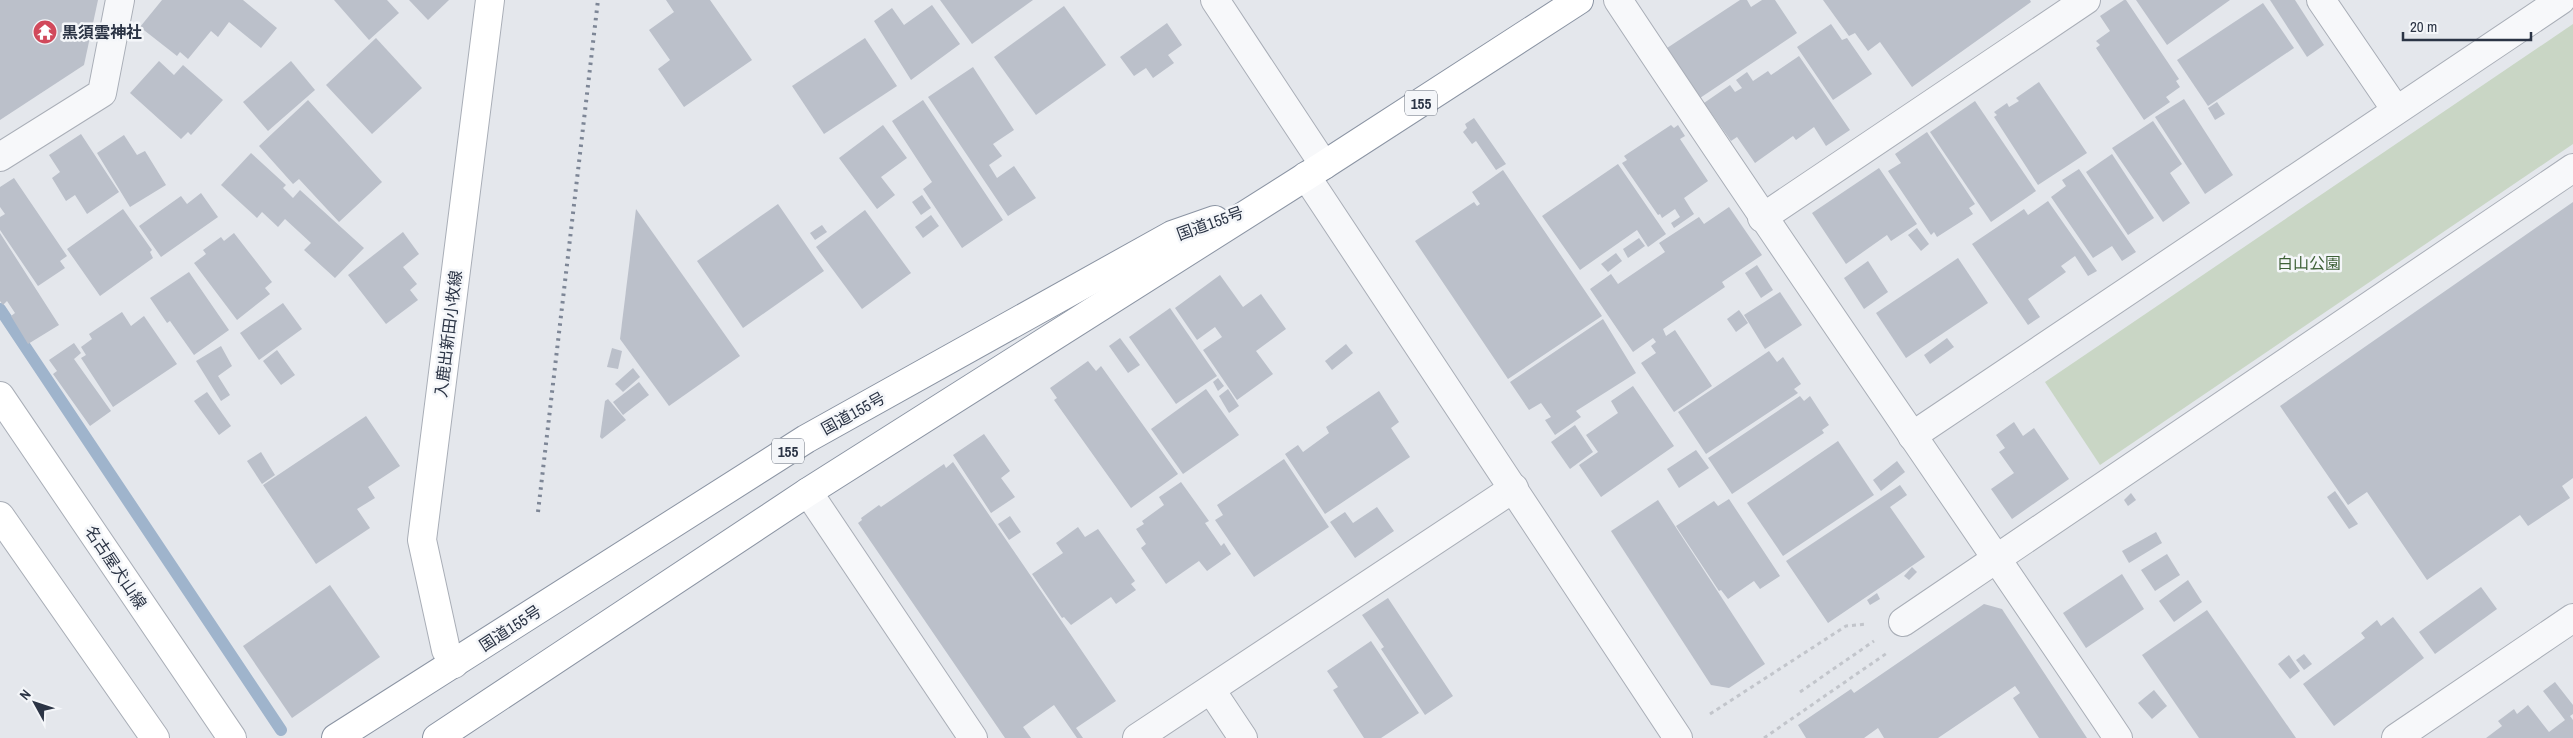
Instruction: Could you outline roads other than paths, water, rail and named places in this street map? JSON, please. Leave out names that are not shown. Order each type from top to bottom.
[{"type":"main road","name":"入鹿出新田小牧線","points":[[454,664],[446,650],[422,540],[490,0]]},
{"type":"main road","name":"国道155号","points":[[437,738],[808,492],[1315,171],[1579,0]]},
{"type":"main road","name":"国道155号","points":[[336,738],[806,439],[1172,235],[1261,204]]},
{"type":"main road","name":"名古屋犬山線","points":[[0,396],[232,738]]},
{"type":"main road","points":[[0,516],[155,738]]},
{"type":"street","points":[[0,157],[102,93],[120,0]]},
{"type":"street","points":[[1215,0],[1315,171],[1514,488],[1678,738]]},
{"type":"street","points":[[1618,0],[1762,218],[1997,557],[2118,738]]},
{"type":"street","points":[[1762,218],[2086,0]]},
{"type":"street","points":[[2321,0],[2396,110]]},
{"type":"street","points":[[1912,436],[2561,0]]},
{"type":"street","points":[[1903,622],[2573,168]]},
{"type":"street","points":[[1137,738],[1514,488]]},
{"type":"street","points":[[808,492],[973,738]]},
{"type":"street","points":[[2396,738],[2573,618]]},
{"type":"street","points":[[1211,690],[1243,738]]},
{"type":"waterway","points":[[0,309],[281,730]]},
{"type":"railway","points":[[538,512],[598,0]]},
{"type":"place","name":"黒須雲神社","points":[[45,32]]},
{"type":"park label","name":"白山公園","points":[[2309,263]]}]
